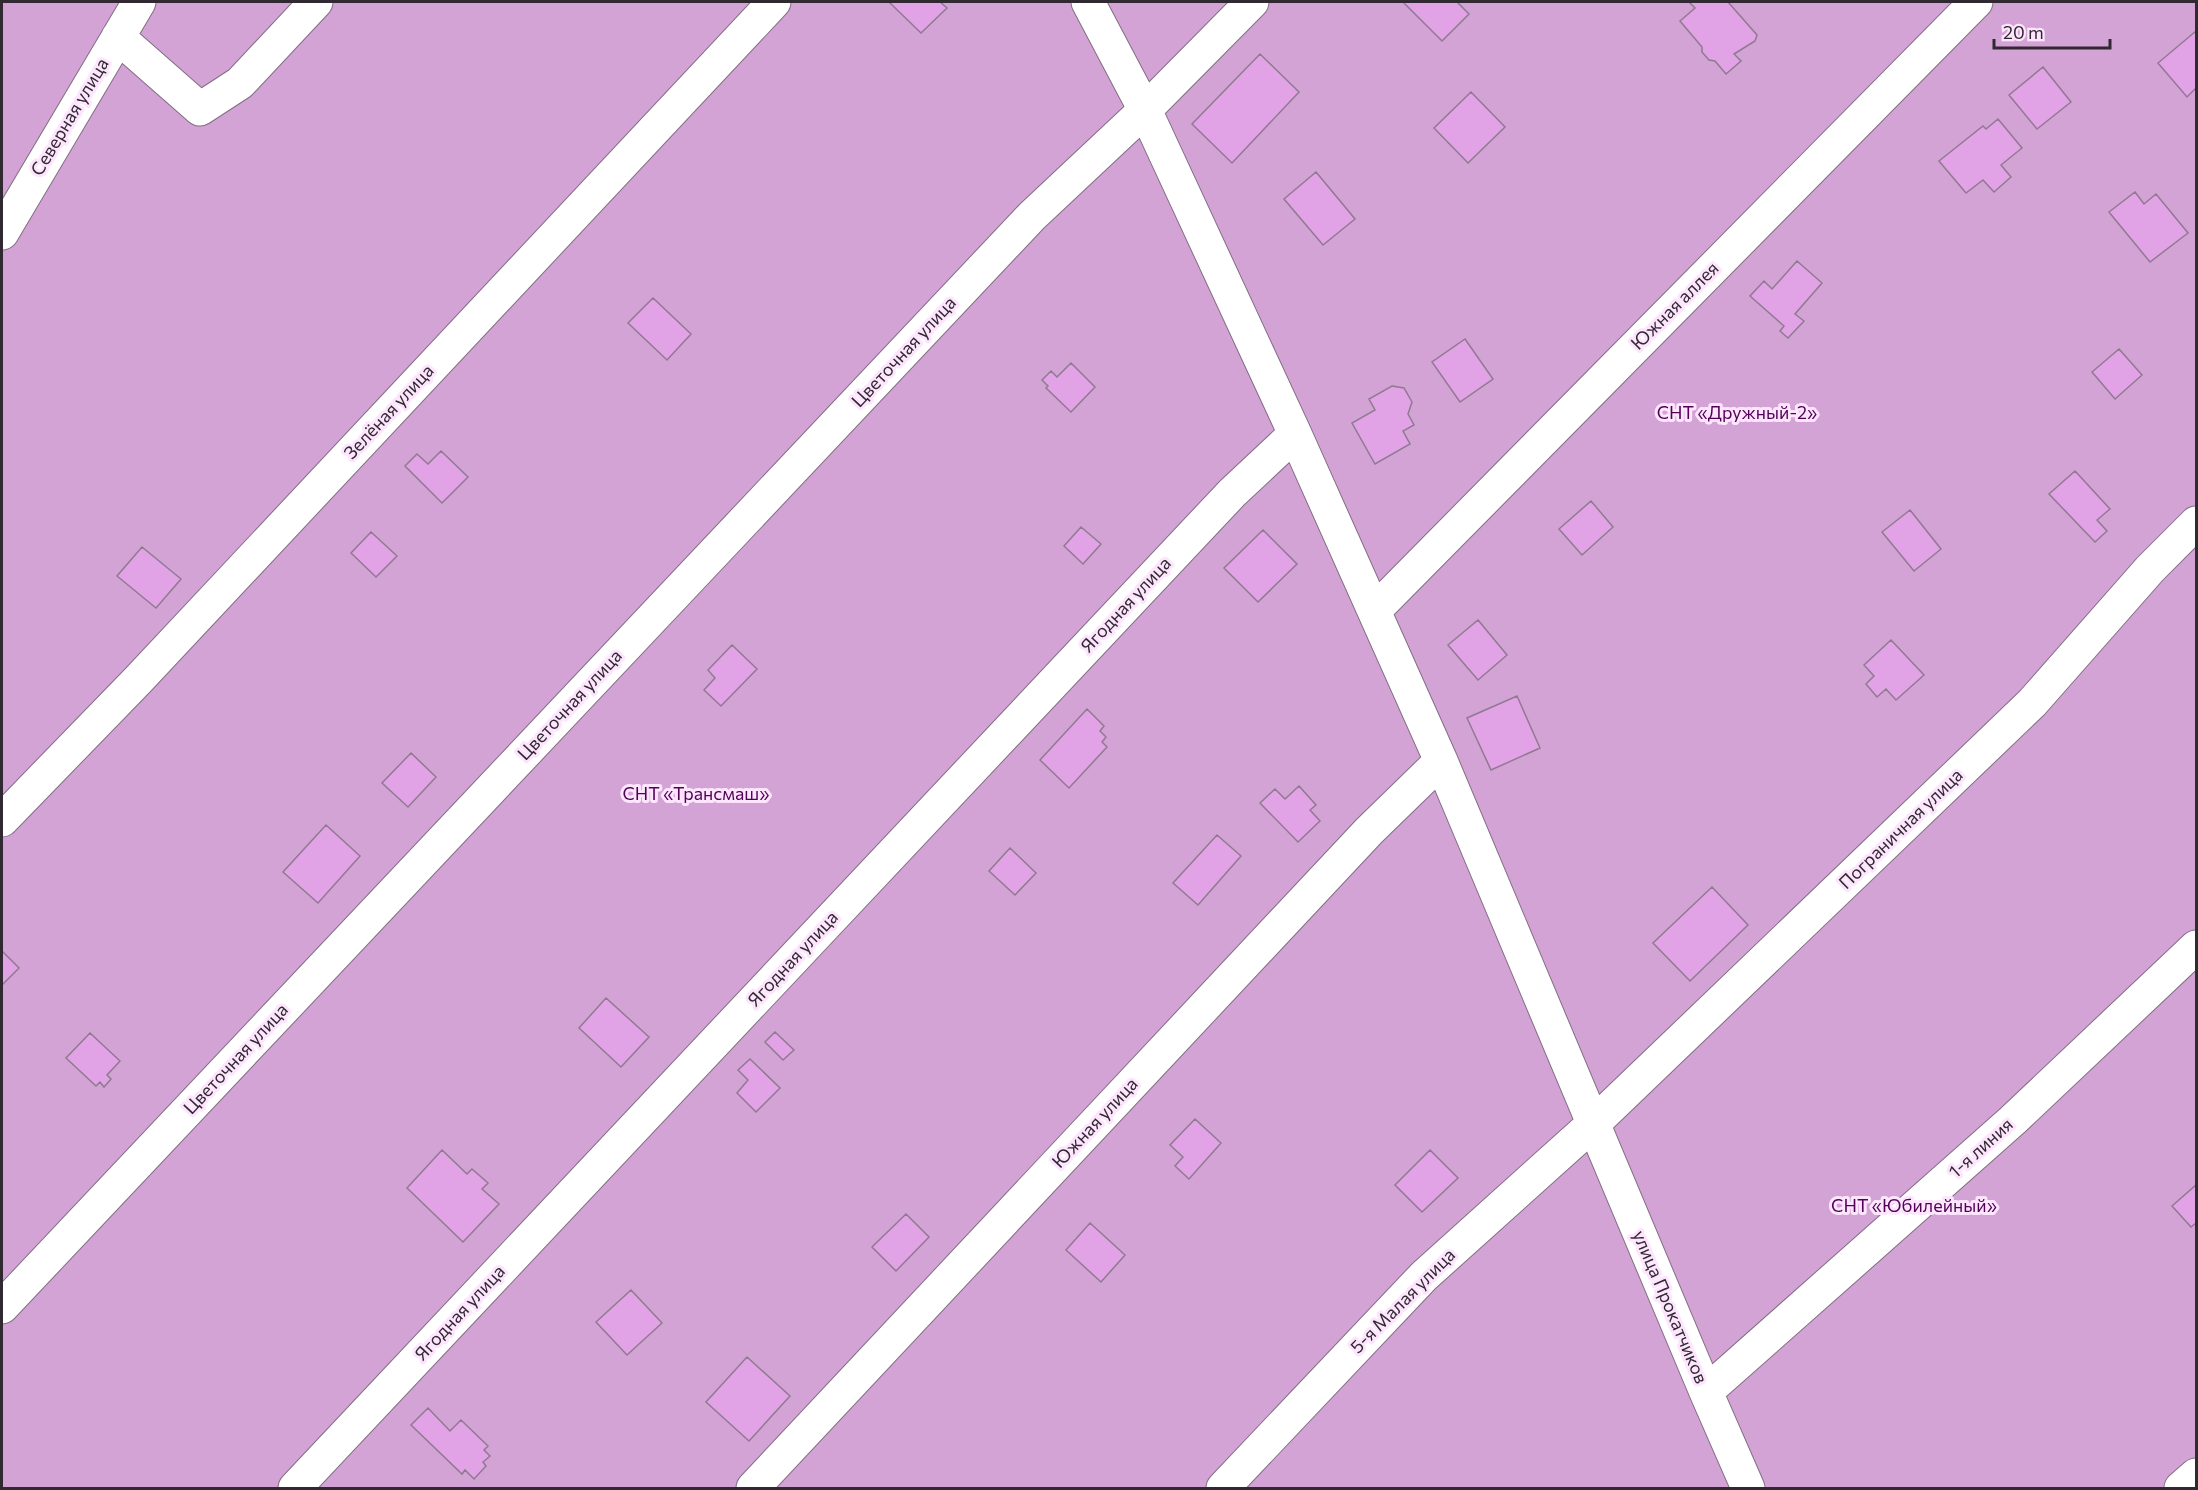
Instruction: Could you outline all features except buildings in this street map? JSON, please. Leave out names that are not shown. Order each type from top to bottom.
[{"type":"street","name":"Северная улица","points":[[2,233],[140,2]]},
{"type":"street","points":[[118,37],[200,109],[240,83],[316,2]]},
{"type":"street","name":"Зелёная улица","points":[[2,820],[146,671],[774,2]]},
{"type":"street","name":"улица Прокатчиков","points":[[1088,2],[1145,110],[1295,434],[1441,761],[1748,1488]]},
{"type":"street","name":"Цветочная улица","points":[[2,1307],[1032,216],[1145,110],[1252,2]]},
{"type":"street","name":"Южная аллея","points":[[1374,611],[1976,2]]},
{"type":"street","name":"Ягодная улица","points":[[295,1488],[1232,493],[1295,434]]},
{"type":"street","name":"Пограничная улица","points":[[1593,1124],[2032,703],[2150,569],[2196,523]]},
{"type":"street","name":"Южная улица","points":[[753,1488],[1369,831],[1441,761]]},
{"type":"street","name":"1-я линия","points":[[1706,1392],[2013,1120],[2196,946]]},
{"type":"street","name":"5-я Малая улица","points":[[1223,1488],[1424,1276],[1593,1124]]},
{"type":"street","points":[[2181,1488],[2196,1474]]},
{"type":"green space","name":"СНТ «Трансмаш»","points":[[2,2],[2196,2],[2196,1488],[2,1488]]},
{"type":"park label","name":"СНТ «Дружный-2»","points":[[1737,413]]},
{"type":"park label","name":"СНТ «Юбилейный»","points":[[1914,1206]]}]
